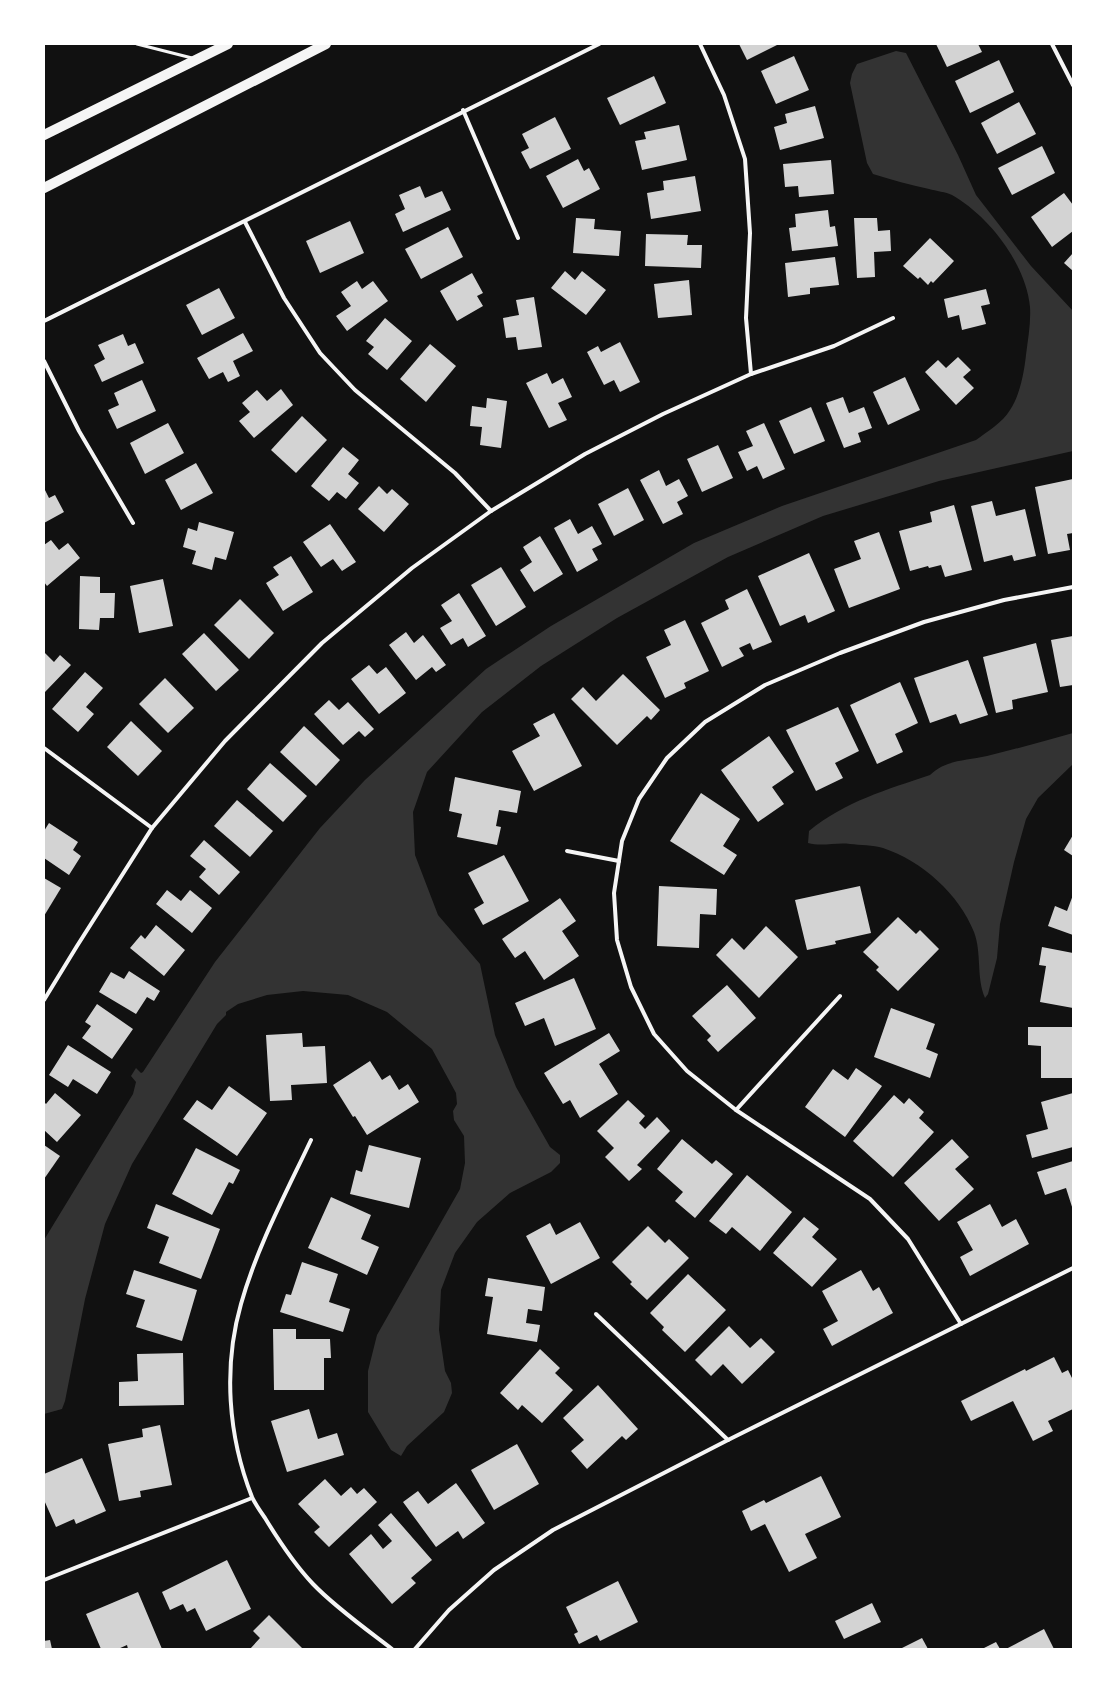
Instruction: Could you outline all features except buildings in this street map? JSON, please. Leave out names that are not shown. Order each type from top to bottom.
[{"type":"main road","points":[[44,135],[228,44]]},
{"type":"main road","points":[[44,188],[326,44]]},
{"type":"street","points":[[44,321],[245,222],[463,110],[599,44]]},
{"type":"street","points":[[700,44],[724,95],[744,159],[750,233],[746,318],[751,374]]},
{"type":"street","points":[[1052,44],[1073,85]]},
{"type":"street","points":[[463,110],[518,238]]},
{"type":"street","points":[[245,222],[284,298],[320,353],[355,390],[455,473],[491,511]]},
{"type":"street","points":[[44,1000],[152,828],[226,741],[322,643],[412,568],[491,511],[585,454],[662,414],[751,374],[834,346],[893,318]]},
{"type":"street","points":[[44,361],[79,431],[134,523]]},
{"type":"street","points":[[961,1324],[908,1239],[870,1199],[736,1110],[687,1071],[654,1034],[631,987],[617,940],[614,892],[622,841],[639,799],[667,758],[705,722],[765,685],[840,653],[924,622],[1004,600],[1073,587]]},
{"type":"street","points":[[44,748],[152,828]]},
{"type":"street","points":[[567,850],[619,861]]},
{"type":"street","points":[[736,1110],[840,996]]},
{"type":"street","points":[[311,1140],[257,1257],[241,1304],[230,1354],[230,1398],[237,1448],[252,1498],[281,1545],[313,1584],[359,1624],[392,1649]]},
{"type":"street","points":[[415,1649],[450,1610],[494,1570],[546,1534],[728,1440],[1073,1268]]},
{"type":"street","points":[[596,1314],[728,1440]]},
{"type":"street","points":[[44,1580],[252,1498]]},
{"type":"lane","points":[[138,44],[197,59]]},
{"type":"shaded area","points":[[896,51],[906,53],[958,155],[976,195],[1031,266],[1073,311],[1073,451],[939,481],[823,516],[728,557],[617,618],[541,666],[482,712],[427,772],[413,812],[415,855],[438,915],[480,964],[495,1035],[516,1087],[550,1147],[560,1155],[560,1163],[551,1172],[510,1193],[477,1222],[455,1253],[441,1290],[439,1330],[445,1371],[451,1383],[452,1393],[444,1412],[407,1446],[401,1456],[391,1450],[368,1412],[368,1371],[377,1335],[460,1189],[465,1163],[464,1136],[454,1120],[453,1111],[457,1104],[456,1093],[432,1049],[387,1012],[348,995],[303,991],[267,995],[238,1004],[226,1012],[226,1015],[217,1024],[132,1164],[105,1224],[85,1299],[65,1401],[62,1409],[44,1414],[44,1240],[133,1094],[136,1082],[131,1076],[136,1068],[141,1073],[143,1072],[215,962],[320,828],[365,780],[486,669],[551,626],[694,543],[782,506],[976,440],[999,423],[1007,415],[1019,391],[1023,376],[1030,319],[1030,307],[1027,291],[1013,258],[992,228],[966,204],[944,192],[873,174],[867,163],[850,83],[852,74],[857,64]]},
{"type":"shaded area","points":[[1073,733],[1073,764],[1038,798],[1026,819],[1014,862],[1000,924],[997,958],[988,994],[985,998],[982,990],[978,948],[974,932],[959,905],[938,881],[912,861],[883,848],[845,844],[818,845],[808,843],[809,831],[837,812],[867,797],[930,775],[936,770],[950,763],[987,756]]}]
